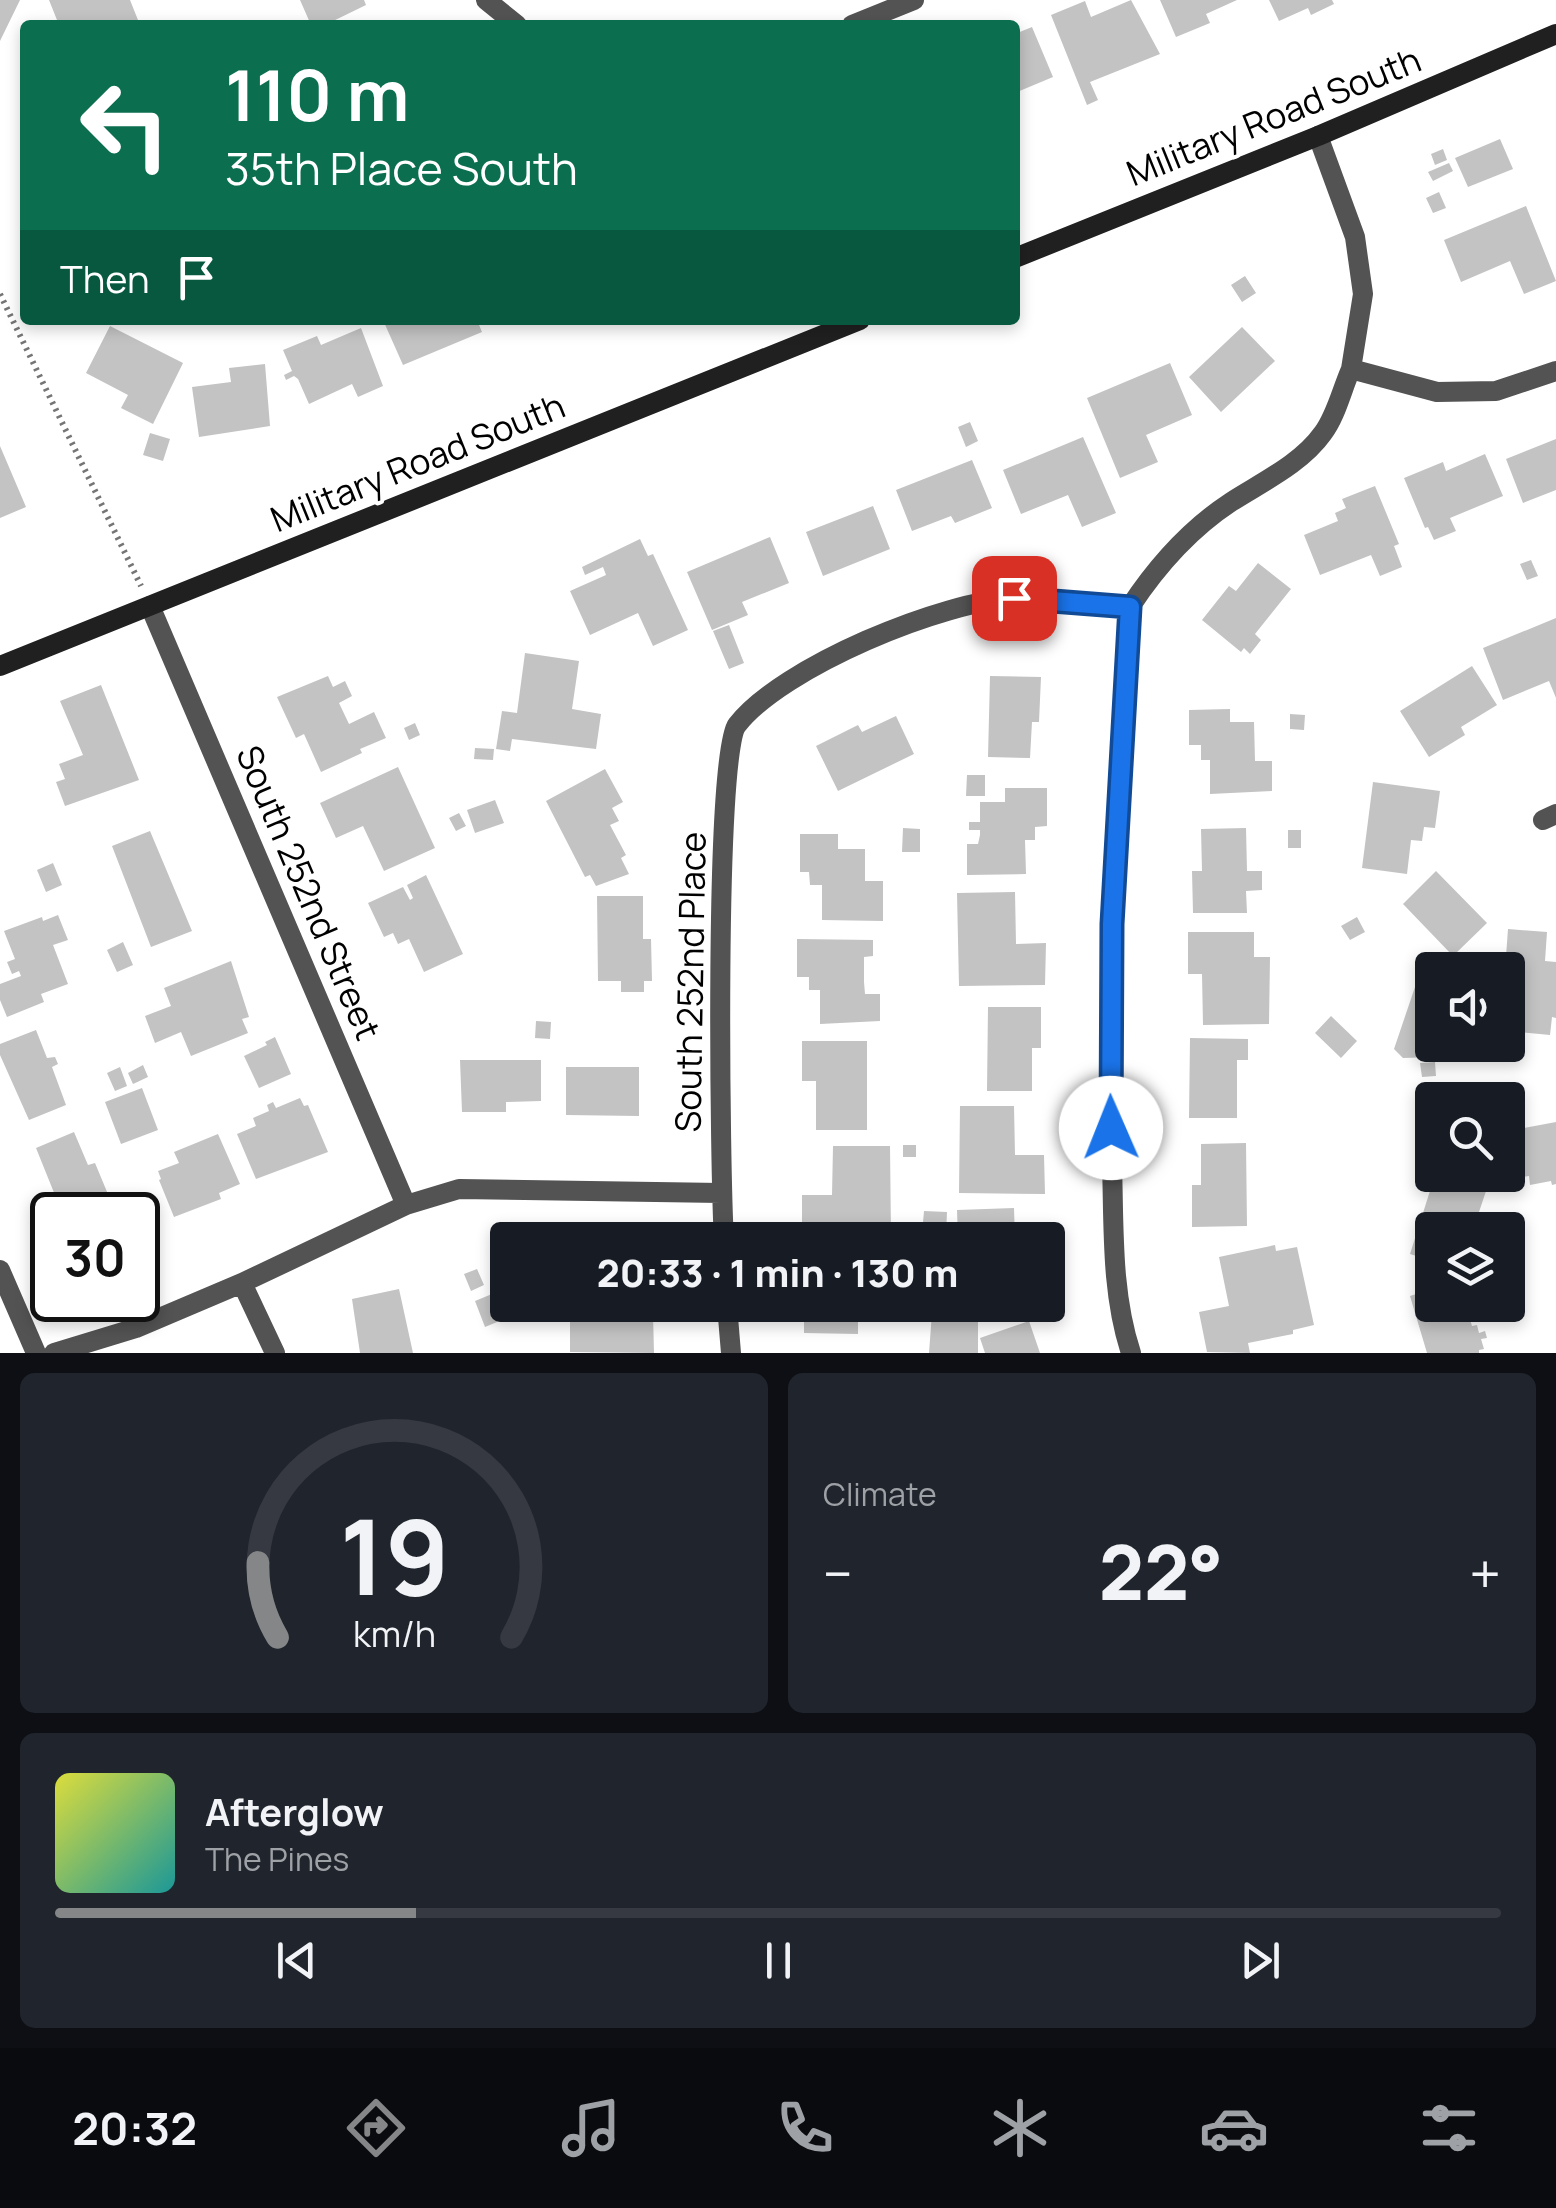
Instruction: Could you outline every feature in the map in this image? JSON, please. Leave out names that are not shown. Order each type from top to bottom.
[{"type":"main road","name":"Military Road South","points":[[1020,256],[1318,136],[1556,34]]},
{"type":"main road","name":"Military Road South","points":[[0,666],[848,325]]},
{"type":"street","points":[[486,0],[512,20]]},
{"type":"street","points":[[864,20],[914,0]]},
{"type":"street","points":[[1131,1353],[1123,1329],[1115,1256],[1110,1096],[1112,924],[1130,607],[1154,570],[1185,539],[1227,504],[1284,470],[1324,433],[1350,370],[1364,294],[1354,238],[1318,136]]},
{"type":"street","points":[[1350,370],[1436,392],[1496,391],[1556,371]]},
{"type":"street","name":"South 252nd Place","points":[[723,1222],[726,788],[735,726],[780,686],[925,618],[1014,598],[1130,607]]},
{"type":"street","name":"South 252nd Street","points":[[150,606],[406,1205]]},
{"type":"street","points":[[54,1353],[136,1328],[406,1205],[459,1188],[721,1193]]},
{"type":"street","points":[[0,1270],[36,1353]]},
{"type":"street","points":[[242,1283],[275,1353]]},
{"type":"street","points":[[728,1322],[731,1353]]},
{"type":"path","points":[[0,294],[150,606]]},
{"type":"building","points":[[0,0],[20,0],[0,41]]},
{"type":"building","points":[[49,0],[130,0],[138,20],[57,20]]},
{"type":"building","points":[[300,0],[364,0],[366,5],[335,20],[309,20]]},
{"type":"building","points":[[1131,0],[1160,54],[1090,82],[1098,100],[1087,105],[1051,15],[1085,1],[1091,17]]},
{"type":"building","points":[[1160,0],[1237,0],[1206,14],[1210,23],[1176,37]]},
{"type":"building","points":[[1269,0],[1332,0],[1334,4],[1311,15],[1308,8],[1279,21]]},
{"type":"building","points":[[1032,27],[1053,77],[1020,91],[1020,32]]},
{"type":"building","points":[[1500,139],[1513,169],[1468,187],[1455,158]]},
{"type":"building","points":[[1443,149],[1447,160],[1435,165],[1431,154]]},
{"type":"building","points":[[1449,163],[1453,171],[1433,181],[1428,172]]},
{"type":"building","points":[[1439,192],[1446,208],[1433,213],[1426,198]]},
{"type":"building","points":[[1526,206],[1556,281],[1524,294],[1510,261],[1461,282],[1444,240]]},
{"type":"building","points":[[1245,276],[1256,293],[1242,302],[1231,285]]},
{"type":"building","points":[[385,325],[479,325],[482,332],[403,365]]},
{"type":"building","points":[[110,326],[183,363],[153,424],[121,408],[128,395],[86,373]]},
{"type":"building","points":[[1242,327],[1275,361],[1221,412],[1189,377]]},
{"type":"building","points":[[361,328],[383,386],[358,397],[352,384],[309,404],[298,379],[294,376],[286,380],[284,375],[292,371],[283,350],[317,336],[321,345]]},
{"type":"building","points":[[1170,363],[1192,415],[1146,435],[1158,462],[1120,478],[1087,398]]},
{"type":"building","points":[[265,364],[270,426],[199,437],[192,387],[231,382],[229,368]]},
{"type":"building","points":[[970,422],[978,441],[966,447],[958,427]]},
{"type":"building","points":[[150,433],[170,439],[163,461],[143,455]]},
{"type":"building","points":[[1083,437],[1116,513],[1082,527],[1068,495],[1021,514],[1003,470]]},
{"type":"building","points":[[1556,439],[1556,490],[1523,503],[1506,459]]},
{"type":"building","points":[[0,446],[26,507],[0,518]]},
{"type":"building","points":[[1485,454],[1503,496],[1450,518],[1456,531],[1434,540],[1404,478],[1443,462],[1446,471]]},
{"type":"building","points":[[972,460],[992,508],[955,523],[951,516],[912,531],[896,490]]},
{"type":"building","points":[[1375,486],[1399,544],[1394,546],[1402,567],[1380,576],[1371,555],[1320,575],[1304,535],[1338,521],[1335,513],[1346,508],[1342,499]]},
{"type":"building","points":[[873,506],[890,549],[823,576],[806,532]]},
{"type":"building","points":[[770,537],[789,583],[742,602],[748,615],[712,630],[687,572]]},
{"type":"building","points":[[640,539],[648,556],[653,554],[688,630],[653,646],[638,613],[590,635],[570,591],[606,575],[603,567],[585,575],[582,567]]},
{"type":"building","points":[[1531,560],[1538,576],[1527,580],[1520,564]]},
{"type":"building","points":[[1258,563],[1291,589],[1255,634],[1261,640],[1250,654],[1244,648],[1241,652],[1202,620],[1229,586],[1236,591]]},
{"type":"building","points":[[1556,618],[1556,698],[1549,681],[1503,700],[1483,648]]},
{"type":"building","points":[[729,625],[744,663],[729,669],[713,631]]},
{"type":"building","points":[[525,653],[579,661],[572,709],[601,714],[596,749],[512,739],[510,751],[496,749],[502,711],[517,713]]},
{"type":"building","points":[[1472,666],[1497,705],[1461,727],[1465,735],[1429,757],[1400,711]]},
{"type":"building","points":[[328,676],[333,687],[345,681],[352,696],[339,703],[349,724],[374,712],[386,738],[321,772],[304,734],[296,738],[277,697]]},
{"type":"building","points":[[990,676],[1041,677],[1039,722],[1032,722],[1030,758],[988,757]]},
{"type":"building","points":[[101,685],[139,780],[65,806],[56,782],[65,779],[59,764],[83,755],[60,701]]},
{"type":"building","points":[[1230,709],[1230,722],[1254,722],[1255,761],[1272,761],[1272,791],[1210,794],[1210,760],[1201,760],[1201,745],[1189,745],[1189,710]]},
{"type":"building","points":[[1290,714],[1305,715],[1304,730],[1290,729]]},
{"type":"building","points":[[896,716],[914,754],[838,791],[816,746],[858,725],[862,732]]},
{"type":"building","points":[[415,723],[420,735],[409,740],[404,728]]},
{"type":"building","points":[[475,748],[494,749],[493,760],[474,759]]},
{"type":"building","points":[[398,767],[435,848],[384,871],[363,826],[336,838],[320,803]]},
{"type":"building","points":[[605,769],[623,802],[612,808],[619,821],[610,825],[626,855],[621,858],[629,874],[596,886],[590,875],[585,877],[546,801]]},
{"type":"building","points":[[967,775],[985,775],[985,796],[966,796]]},
{"type":"building","points":[[1373,782],[1440,791],[1435,828],[1424,827],[1422,841],[1411,840],[1407,874],[1362,868]]},
{"type":"building","points":[[1005,788],[1047,788],[1047,826],[1035,827],[1035,840],[1025,840],[1026,874],[967,875],[967,844],[978,844],[980,835],[980,830],[969,830],[969,822],[980,822],[980,802],[1005,802]]},
{"type":"building","points":[[495,800],[504,823],[475,833],[467,810]]},
{"type":"building","points":[[459,813],[466,826],[456,831],[449,818]]},
{"type":"building","points":[[903,828],[920,829],[920,852],[902,852]]},
{"type":"building","points":[[1246,828],[1247,871],[1262,871],[1262,890],[1246,891],[1247,913],[1193,913],[1192,871],[1202,871],[1201,829]]},
{"type":"building","points":[[1288,830],[1301,830],[1301,848],[1288,848]]},
{"type":"building","points":[[150,831],[192,931],[151,947],[112,846]]},
{"type":"building","points":[[800,834],[838,834],[838,849],[865,849],[865,881],[883,881],[883,921],[822,920],[822,885],[810,885],[809,872],[800,872]]},
{"type":"building","points":[[53,863],[62,885],[46,892],[37,870]]},
{"type":"building","points":[[1436,871],[1487,923],[1457,952],[1449,952],[1403,904]]},
{"type":"building","points":[[426,875],[463,954],[424,972],[409,939],[398,944],[393,933],[384,937],[368,903],[403,887],[410,900],[413,898],[407,885]]},
{"type":"building","points":[[1015,892],[1016,944],[1046,943],[1045,985],[959,986],[957,893]]},
{"type":"building","points":[[597,896],[643,896],[643,939],[651,939],[652,981],[644,981],[644,992],[621,992],[621,981],[598,981]]},
{"type":"building","points":[[58,915],[68,940],[53,945],[68,984],[41,994],[44,1002],[7,1017],[0,1000],[0,984],[21,976],[19,971],[12,974],[7,962],[15,959],[4,931]]},
{"type":"building","points":[[1357,917],[1365,932],[1350,940],[1341,926]]},
{"type":"building","points":[[1508,929],[1547,932],[1545,961],[1556,962],[1556,1018],[1552,1017],[1550,1035],[1525,1033],[1525,952],[1506,952]]},
{"type":"building","points":[[1188,932],[1254,932],[1254,957],[1270,957],[1269,1024],[1203,1025],[1202,974],[1188,974]]},
{"type":"building","points":[[797,939],[873,940],[873,956],[864,957],[865,994],[880,994],[880,1021],[820,1024],[820,990],[809,990],[809,977],[797,977]]},
{"type":"building","points":[[123,942],[133,965],[117,972],[107,950]]},
{"type":"building","points":[[231,961],[249,1017],[242,1019],[248,1033],[191,1056],[181,1032],[155,1043],[145,1016],[171,1006],[164,988]]},
{"type":"building","points":[[1415,987],[1415,1058],[1403,1058],[1394,1049]]},
{"type":"building","points":[[988,1007],[1041,1007],[1041,1048],[1032,1048],[1032,1091],[987,1091]]},
{"type":"building","points":[[1331,1016],[1357,1041],[1341,1058],[1315,1033]]},
{"type":"building","points":[[536,1021],[551,1022],[550,1039],[535,1038]]},
{"type":"building","points":[[36,1030],[47,1058],[55,1057],[58,1064],[52,1067],[66,1105],[29,1120],[0,1055],[0,1044]]},
{"type":"building","points":[[275,1037],[291,1074],[259,1088],[244,1056]]},
{"type":"building","points":[[1190,1038],[1248,1039],[1248,1060],[1237,1060],[1237,1118],[1189,1118]]},
{"type":"building","points":[[802,1041],[867,1041],[867,1130],[816,1130],[816,1081],[802,1081]]},
{"type":"building","points":[[460,1060],[541,1060],[541,1101],[506,1102],[506,1112],[462,1112]]},
{"type":"building","points":[[1435,1062],[1436,1076],[1422,1077],[1420,1063]]},
{"type":"building","points":[[143,1065],[148,1077],[133,1084],[128,1073]]},
{"type":"building","points":[[120,1067],[127,1086],[115,1091],[107,1073]]},
{"type":"building","points":[[566,1067],[639,1067],[639,1116],[566,1115]]},
{"type":"building","points":[[142,1088],[158,1130],[121,1144],[105,1102]]},
{"type":"building","points":[[300,1098],[304,1106],[308,1105],[328,1152],[256,1179],[237,1134],[256,1126],[253,1118],[269,1111],[267,1105],[273,1102],[276,1108]]},
{"type":"building","points":[[960,1106],[1014,1106],[1015,1155],[1044,1155],[1045,1194],[959,1193]]},
{"type":"building","points":[[1556,1122],[1556,1184],[1551,1181],[1530,1185],[1529,1176],[1525,1177],[1525,1128]]},
{"type":"building","points":[[74,1132],[88,1165],[95,1163],[107,1192],[54,1192],[36,1148]]},
{"type":"building","points":[[218,1134],[240,1184],[219,1193],[221,1199],[174,1217],[158,1171],[179,1163],[174,1152]]},
{"type":"building","points":[[1246,1143],[1247,1226],[1192,1227],[1192,1185],[1201,1185],[1201,1144]]},
{"type":"building","points":[[903,1145],[916,1145],[916,1157],[903,1157]]},
{"type":"building","points":[[833,1146],[890,1146],[891,1222],[802,1222],[802,1195],[832,1195]]},
{"type":"building","points":[[1430,1192],[1486,1192],[1479,1212],[1423,1212]]},
{"type":"building","points":[[1014,1208],[1014,1222],[957,1222],[957,1210]]},
{"type":"building","points":[[924,1211],[947,1212],[947,1222],[923,1222]]},
{"type":"building","points":[[1275,1245],[1276,1251],[1297,1247],[1314,1325],[1293,1330],[1293,1334],[1248,1343],[1250,1353],[1207,1352],[1199,1312],[1229,1306],[1219,1257]]},
{"type":"building","points":[[477,1269],[484,1285],[471,1291],[464,1274]]},
{"type":"building","points":[[399,1289],[413,1353],[360,1353],[352,1299]]},
{"type":"building","points":[[490,1295],[490,1322],[497,1322],[485,1327],[475,1301]]},
{"type":"building","points":[[570,1322],[653,1322],[654,1353],[570,1352]]},
{"type":"building","points":[[804,1322],[858,1322],[858,1334],[804,1333]]},
{"type":"building","points":[[931,1322],[978,1322],[978,1353],[929,1353]]},
{"type":"building","points":[[1029,1322],[1040,1353],[985,1353],[980,1338]]},
{"type":"building","points":[[1418,1322],[1471,1322],[1472,1326],[1477,1325],[1479,1333],[1485,1331],[1487,1338],[1481,1339],[1484,1349],[1479,1353],[1427,1353]]},
{"type":"route","points":[[1014,598],[1130,607],[1112,924],[1111,1128]]}]
